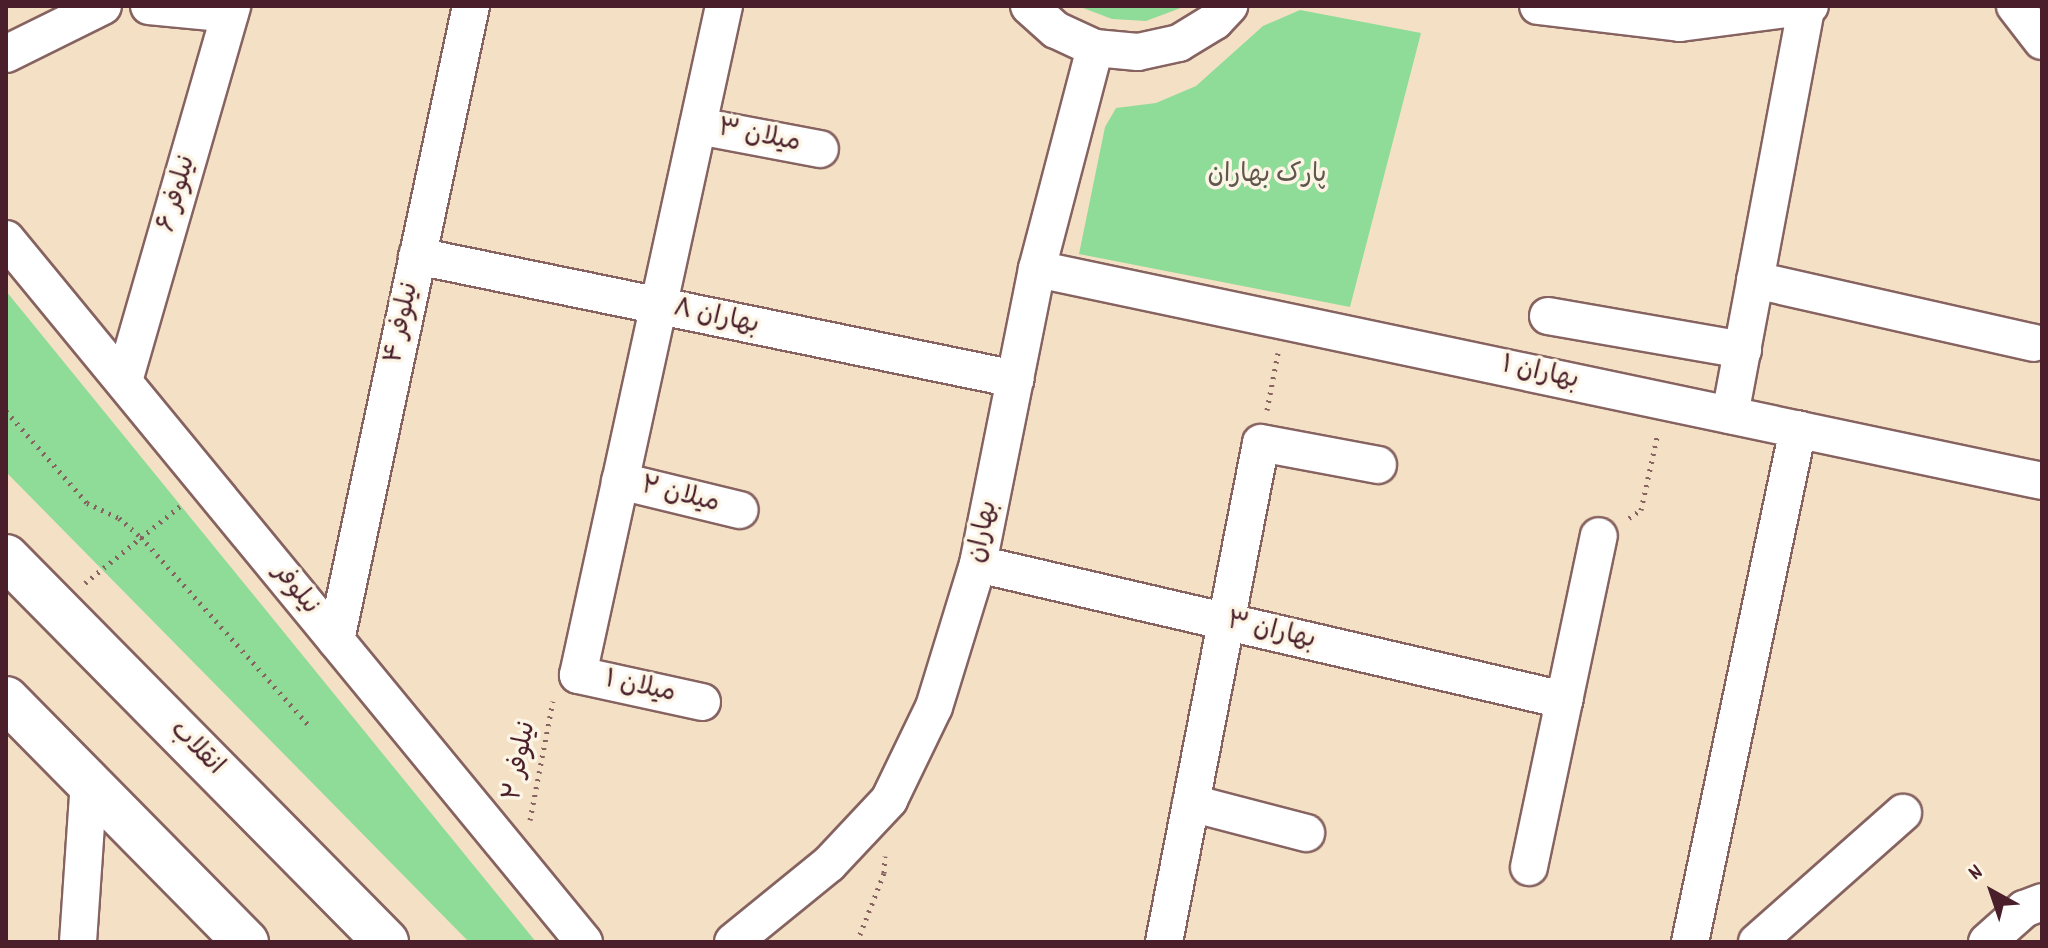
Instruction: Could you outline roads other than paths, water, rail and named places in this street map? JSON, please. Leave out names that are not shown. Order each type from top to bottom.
[{"type":"main road","name":"انقلاب","points":[[6,557],[386,942]]},
{"type":"main road","points":[[6,699],[246,942]]},
{"type":"street","points":[[21,46],[103,6]]},
{"type":"street","points":[[149,6],[231,10]]},
{"type":"street","name":"نیلوفر ۴","points":[[336,640],[471,6]]},
{"type":"street","points":[[620,481],[724,6]]},
{"type":"street","points":[[1029,6],[1056,30],[1095,48],[1138,52],[1179,43],[1215,21],[1229,6]]},
{"type":"street","points":[[1538,6],[1680,23],[1808,7],[1730,415]]},
{"type":"street","points":[[2015,6],[2042,41]]},
{"type":"street","name":"نیلوفر ۶","points":[[124,381],[231,10]]},
{"type":"street","name":"بهاران","points":[[733,942],[829,864],[889,800],[934,707],[978,564],[1037,269],[1095,48]]},
{"type":"street","name":"میلان ۳","points":[[698,126],[820,149]]},
{"type":"street","name":"نیلوفر","points":[[6,239],[584,942]]},
{"type":"street","name":"بهاران ۸","points":[[417,256],[1015,379]]},
{"type":"street","name":"بهاران ۱","points":[[1037,269],[2042,481]]},
{"type":"street","points":[[1755,280],[2034,343]]},
{"type":"street","points":[[1548,316],[1743,350]]},
{"type":"street","points":[[1690,942],[1798,429]]},
{"type":"street","points":[[1164,942],[1261,443],[1378,465]]},
{"type":"street","name":"میلان ۲","points":[[620,481],[740,510]]},
{"type":"street","name":"میلان ۱","points":[[620,481],[578,675],[702,702]]},
{"type":"street","points":[[1529,867],[1599,536]]},
{"type":"street","name":"بهاران ۳","points":[[978,564],[1564,700]]},
{"type":"street","points":[[78,942],[89,782]]},
{"type":"street","points":[[1191,803],[1306,833]]},
{"type":"street","points":[[1757,942],[1903,813]]},
{"type":"street","points":[[1987,942],[2024,909],[2042,902]]},
{"type":"park label","name":"پارک بهاران","points":[[1267,176]]}]
